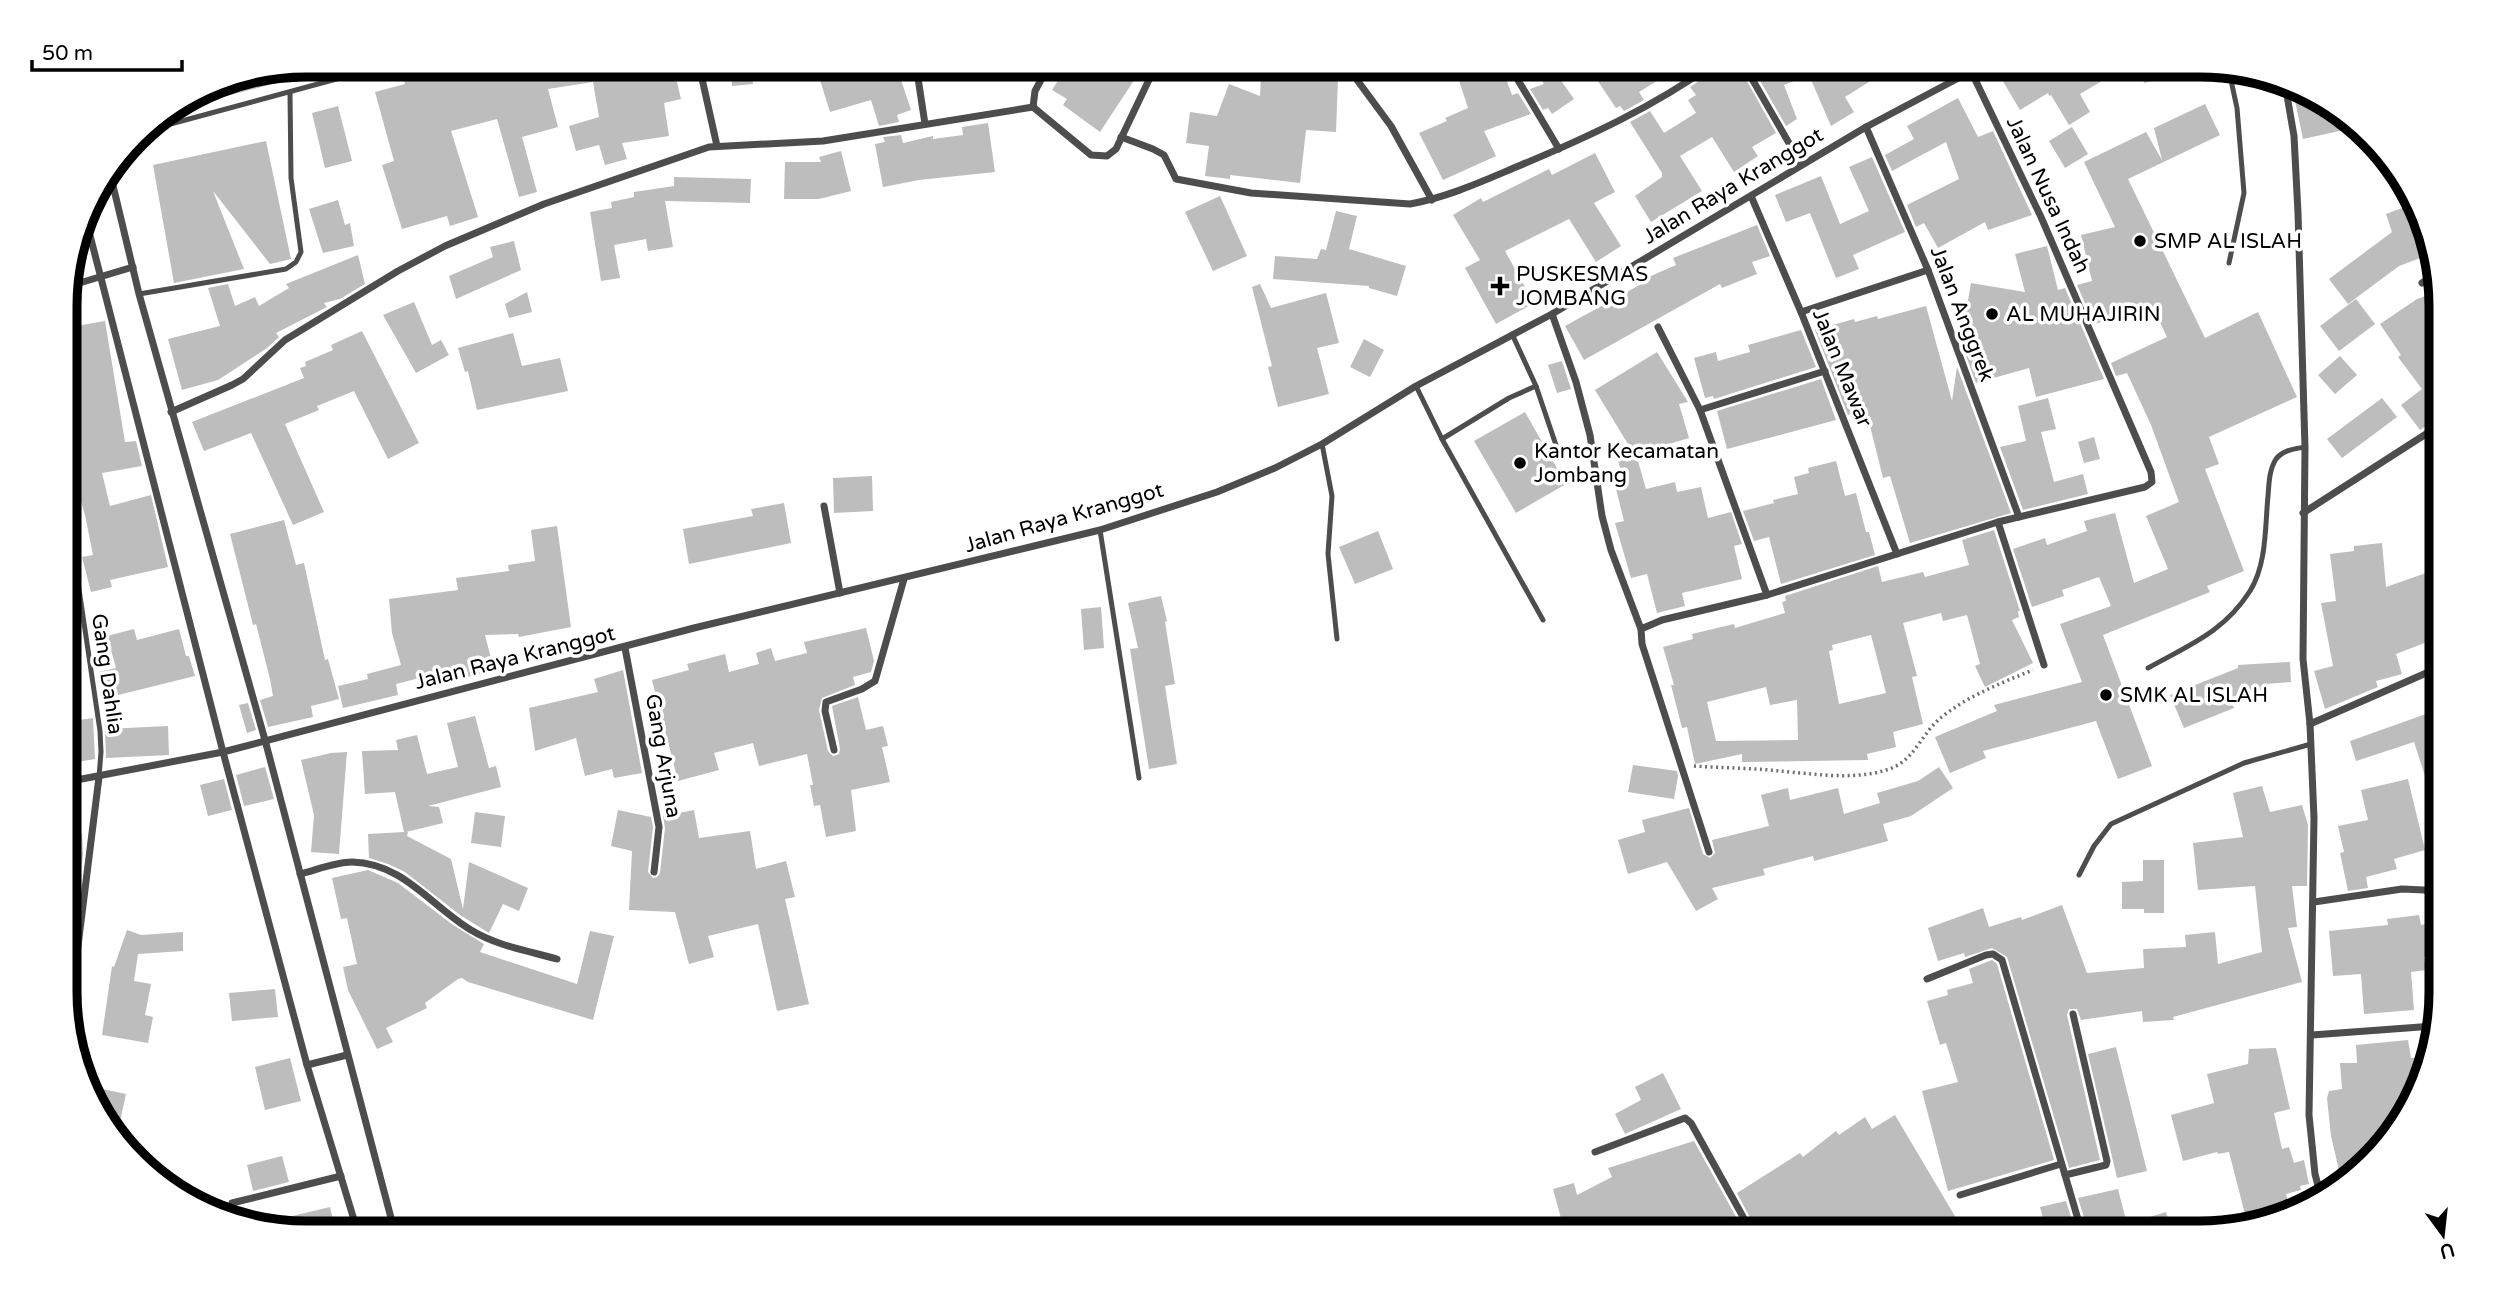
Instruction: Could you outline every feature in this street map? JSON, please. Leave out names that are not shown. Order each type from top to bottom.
[{"type":"street","points":[[702,77],[717,146]]},
{"type":"street","points":[[918,77],[925,124]]},
{"type":"street","points":[[1034,107],[1035,91],[1043,77]]},
{"type":"street","points":[[172,412],[243,379],[285,340],[398,271],[445,246],[544,204],[717,146],[823,141],[1034,107],[1091,155],[1107,156],[1115,149],[1150,77]]},
{"type":"street","points":[[1355,77],[1391,126],[1432,200]]},
{"type":"street","points":[[1516,77],[1559,149]]},
{"type":"street","points":[[1121,137],[1164,155],[1176,179],[1251,192],[1410,204],[1465,189],[1559,149],[1646,107],[1693,77]]},
{"type":"street","points":[[1751,77],[1801,164]]},
{"type":"street","name":"Jalan Raya Kranggot","points":[[77,780],[227,751],[840,593],[1100,530],[1245,481],[1322,444],[1416,386],[1552,314],[1801,164],[1960,77]]},
{"type":"street","name":"Jalan Nusa Indah","points":[[1974,77],[2040,216],[2151,472],[2152,482],[2145,487],[2019,517]]},
{"type":"street","points":[[2287,95],[2294,136],[2298,213],[2305,447],[2303,659],[2311,744],[2314,902],[2309,1115],[2318,1187]]},
{"type":"street","name":"Jalan Anggrek","points":[[1866,127],[1928,270],[2019,517]]},
{"type":"street","points":[[112,185],[129,268],[139,295],[265,740],[392,1221]]},
{"type":"street","name":"Jalan Mawar","points":[[1751,196],[1801,312],[1897,554]]},
{"type":"street","points":[[90,231],[310,1064],[354,1221]]},
{"type":"street","points":[[78,283],[129,268]]},
{"type":"street","points":[[1801,312],[1928,270]]},
{"type":"street","points":[[2422,282],[2427,279]]},
{"type":"street","points":[[1552,314],[1576,382],[1590,435],[1602,516],[1608,538],[1641,629],[1642,644],[1709,852]]},
{"type":"street","points":[[1658,327],[1700,410],[1767,595]]},
{"type":"street","points":[[1700,410],[1825,371]]},
{"type":"street","points":[[2303,513],[2429,432]]},
{"type":"street","points":[[824,506],[840,593]]},
{"type":"street","points":[[1641,629],[1662,620],[1767,595],[2019,517]]},
{"type":"street","points":[[1998,522],[2044,665]]},
{"type":"street","points":[[834,750],[825,710],[826,702],[862,689],[875,681],[904,579]]},
{"type":"street","name":"Gang Arjuna","points":[[625,648],[659,827],[654,872]]},
{"type":"street","points":[[2310,724],[2429,672]]},
{"type":"street","points":[[77,942],[99,777]]},
{"type":"street","points":[[300,874],[351,862],[377,866],[411,882],[472,931],[490,940],[557,959]]},
{"type":"street","points":[[2314,902],[2402,889],[2429,892]]},
{"type":"street","points":[[1927,979],[1986,955],[1993,954],[2002,960],[2078,1221]]},
{"type":"street","points":[[2065,1175],[2099,1168],[2106,1165],[2107,1161],[2073,1014]]},
{"type":"street","points":[[2312,1035],[2426,1027]]},
{"type":"street","points":[[310,1064],[347,1055]]},
{"type":"street","points":[[1595,1152],[1685,1118],[1691,1123],[1745,1221]]},
{"type":"street","points":[[1960,1195],[2060,1164]]},
{"type":"street","points":[[232,1203],[341,1176]]},
{"type":"lane","points":[[166,125],[346,77]]},
{"type":"lane","points":[[2229,263],[2244,193],[2237,108],[2231,79]]},
{"type":"lane","points":[[139,295],[286,269],[296,262],[300,252],[291,178],[290,93]]},
{"type":"lane","points":[[1512,334],[1536,386],[1559,454]]},
{"type":"lane","points":[[1416,386],[1442,439],[1543,620]]},
{"type":"lane","points":[[1442,439],[1509,398],[1536,386]]},
{"type":"lane","points":[[1322,444],[1332,496],[1328,554],[1336,639]]},
{"type":"lane","points":[[2148,668],[2215,631],[2231,617],[2252,589],[2263,554],[2271,471],[2277,458],[2287,450],[2305,447]]},
{"type":"lane","points":[[1100,530],[1139,778]]},
{"type":"lane","name":"Gang Dahlia","points":[[77,576],[100,731],[99,777]]},
{"type":"lane","points":[[2079,875],[2094,846],[2111,824],[2244,763],[2311,744]]},
{"type":"path","points":[[1682,765],[1835,777],[1892,768],[1904,761],[1942,716],[1976,694],[2044,665]]},
{"type":"building","points":[[416,77],[676,77],[681,99],[664,103],[669,136],[622,143],[627,159],[605,165],[599,145],[576,151],[569,126],[599,117],[593,82],[548,89],[558,127],[522,137],[537,192],[519,197],[497,119],[451,131],[478,217],[450,226],[447,216],[402,229],[382,165],[394,161],[375,92],[405,84],[404,80]]},
{"type":"building","points":[[731,77],[752,77],[753,84],[732,86]]},
{"type":"building","points":[[819,77],[900,77],[911,110],[897,115],[899,122],[879,126],[871,100],[830,112]]},
{"type":"building","points":[[1060,77],[1136,77],[1100,132],[1063,105],[1067,99],[1052,90]]},
{"type":"building","points":[[1261,77],[1338,79],[1336,132],[1306,130],[1300,183],[1230,175],[1230,179],[1205,176],[1209,146],[1186,143],[1190,112],[1217,116],[1229,84],[1260,96]]},
{"type":"building","points":[[1458,77],[1505,77],[1512,95],[1518,93],[1531,114],[1484,131],[1496,156],[1443,180],[1419,133],[1468,108]]},
{"type":"building","points":[[1540,77],[1558,77],[1574,99],[1552,114],[1548,108],[1543,110],[1530,89],[1544,84]]},
{"type":"building","points":[[1595,77],[1663,77],[1639,92],[1644,100],[1624,111],[1620,106],[1616,108]]},
{"type":"building","points":[[1705,77],[1745,77],[1776,133],[1752,147],[1758,156],[1734,172],[1712,137],[1680,156],[1702,191],[1651,222],[1635,196],[1662,177],[1662,173],[1630,122],[1650,111],[1664,133],[1696,113],[1688,100],[1696,95],[1690,87]]},
{"type":"building","points":[[1758,77],[1804,77],[1784,85],[1797,119],[1786,126]]},
{"type":"building","points":[[1810,77],[1877,77],[1845,97],[1854,112],[1831,126]]},
{"type":"building","points":[[2109,77],[2080,94],[2090,112],[2069,125],[2048,93],[2020,110],[2001,78]]},
{"type":"building","points":[[2143,77],[2169,77],[2144,83]]},
{"type":"building","points":[[268,81],[269,85],[203,102],[247,85]]},
{"type":"building","points":[[1958,98],[1978,137],[1993,131],[2032,215],[1988,230],[1985,222],[1938,248],[1924,223],[1916,227],[1907,205],[1959,179],[1946,142],[1892,171],[1885,155],[1914,139],[1907,126]]},
{"type":"building","points":[[2295,98],[2315,108],[2345,130],[2303,139]]},
{"type":"building","points":[[2205,104],[2220,135],[2128,179],[2205,338],[2258,312],[2297,397],[2209,437],[2219,464],[2205,469],[2244,571],[2207,586],[2210,592],[2103,635],[2152,766],[2118,779],[2096,721],[1983,751],[1986,758],[1950,773],[1935,737],[1997,711],[1994,705],[2082,682],[2060,624],[2111,606],[2099,577],[2062,590],[2064,596],[2032,607],[2013,549],[2045,538],[2047,545],[2087,531],[2084,521],[2115,513],[2134,583],[2168,569],[2146,516],[2179,502],[2151,425],[2127,373],[2116,376],[2111,363],[2167,337],[2153,308],[2094,324],[2077,285],[2092,281],[2081,235],[2115,227],[2084,162],[2146,132],[2162,160],[2154,128]]},
{"type":"building","points":[[338,106],[352,161],[325,168],[312,113]]},
{"type":"building","points":[[988,123],[995,172],[919,180],[883,187],[875,144],[885,142],[883,137],[901,135],[903,143],[933,136],[933,139],[963,135],[962,127]]},
{"type":"building","points":[[2072,127],[2088,154],[2065,168],[2049,141]]},
{"type":"building","points":[[266,141],[291,259],[270,264],[213,191],[244,269],[174,283],[153,165]]},
{"type":"building","points":[[841,151],[851,191],[819,199],[784,199],[785,162],[821,162],[819,157]]},
{"type":"building","points":[[1595,153],[1615,192],[1594,203],[1621,246],[1596,262],[1569,219],[1505,251],[1534,303],[1496,324],[1465,268],[1480,260],[1453,215],[1481,198],[1483,202],[1549,169],[1552,175]]},
{"type":"building","points":[[1872,157],[1905,232],[1853,255],[1859,269],[1836,278],[1810,213],[1786,222],[1775,195],[1821,176],[1840,224],[1869,211],[1849,167]]},
{"type":"building","points":[[674,177],[751,179],[750,203],[665,201],[673,247],[648,251],[646,239],[614,245],[620,278],[601,281],[590,212],[612,208],[611,202],[634,197],[634,192],[674,186]]},
{"type":"building","points":[[1220,196],[1247,256],[1213,271],[1185,212]]},
{"type":"building","points":[[338,200],[345,225],[350,223],[354,246],[323,253],[309,209]]},
{"type":"building","points":[[2406,206],[2423,257],[2399,266],[2348,304],[2329,279],[2392,232],[2386,214]]},
{"type":"building","points":[[1336,211],[1357,216],[1349,249],[1406,266],[1397,296],[1369,286],[1273,279],[1275,256],[1317,259],[1321,249],[1326,250]]},
{"type":"building","points":[[1757,225],[1770,256],[1752,262],[1757,274],[1722,288],[1720,284],[1584,360],[1565,326],[1645,282],[1644,279],[1676,265],[1673,258]]},
{"type":"building","points":[[514,241],[521,270],[456,299],[449,276],[493,257],[490,247]]},
{"type":"building","points":[[2047,246],[2058,290],[2065,288],[2104,379],[2036,397],[2029,368],[1976,383],[1961,342],[1971,283],[2025,292],[2015,254]]},
{"type":"building","points":[[358,255],[365,284],[340,299],[324,303],[327,307],[276,333],[279,337],[267,348],[218,380],[182,390],[168,339],[220,326],[208,288],[228,284],[235,306],[255,297],[259,306],[289,288],[286,284]]},
{"type":"building","points":[[1260,284],[1271,308],[1326,293],[1339,343],[1317,348],[1329,394],[1278,407],[1268,367],[1272,366],[1252,287]]},
{"type":"building","points":[[527,292],[532,312],[509,318],[505,304]]},
{"type":"building","points":[[2428,295],[2429,424],[2420,430],[2401,405],[2422,389],[2398,357],[2401,355],[2380,324],[2417,299]]},
{"type":"building","points":[[2356,299],[2375,324],[2339,351],[2320,326]]},
{"type":"building","points":[[414,302],[432,345],[441,340],[449,355],[416,373],[383,315]]},
{"type":"building","points":[[1926,306],[1952,401],[1957,367],[2011,513],[1910,543],[1890,476],[1883,478],[1866,410],[1848,415],[1815,330],[1854,319],[1855,322],[1877,316],[1878,319]]},
{"type":"building","points":[[105,321],[125,442],[136,441],[142,466],[102,473],[110,506],[151,495],[168,567],[110,580],[112,587],[91,592],[82,557],[93,555],[77,488],[77,326]]},
{"type":"building","points":[[1801,330],[1816,367],[1714,399],[1713,396],[1705,398],[1694,358],[1716,352],[1718,361],[1750,352],[1748,345]]},
{"type":"building","points":[[362,331],[419,443],[388,459],[354,391],[317,406],[319,410],[285,424],[324,512],[293,525],[251,433],[204,451],[192,422],[304,378],[300,368],[306,366],[305,362],[333,350],[331,345]]},
{"type":"building","points":[[513,333],[522,366],[560,358],[568,391],[477,410],[468,371],[465,372],[458,348]]},
{"type":"building","points":[[1364,339],[1384,350],[1370,377],[1350,367]]},
{"type":"building","points":[[1657,352],[1688,402],[1679,404],[1689,438],[1636,454],[1646,489],[1675,482],[1677,492],[1701,487],[1708,518],[1731,512],[1742,544],[1734,546],[1742,579],[1682,593],[1685,606],[1657,613],[1647,574],[1631,578],[1615,523],[1624,521],[1615,485],[1624,483],[1616,453],[1631,449],[1595,390]]},
{"type":"building","points":[[2340,356],[2357,375],[2335,394],[2318,375]]},
{"type":"building","points":[[1562,361],[1571,389],[1557,393],[1548,365]]},
{"type":"building","points":[[1821,379],[1836,420],[1727,449],[1717,411]]},
{"type":"building","points":[[2048,398],[2056,429],[2041,432],[2054,482],[2083,474],[2088,494],[2023,510],[2000,447],[2026,441],[2018,406]]},
{"type":"building","points":[[2382,398],[2397,417],[2342,458],[2327,439]]},
{"type":"building","name":"Kantor Kecamatan Jombang","points":[[1525,412],[1566,484],[1516,513],[1474,441]]},
{"type":"building","points":[[2094,437],[2100,459],[2084,463],[2078,442]]},
{"type":"building","points":[[1836,461],[1845,496],[1856,493],[1875,555],[1781,584],[1769,537],[1754,541],[1743,511],[1798,494],[1794,477],[1809,473],[1808,468]]},
{"type":"building","points":[[872,476],[873,511],[834,513],[833,478]]},
{"type":"building","points":[[784,503],[791,543],[689,564],[683,529],[753,516],[751,509]]},
{"type":"building","points":[[284,520],[296,565],[304,563],[325,660],[328,659],[339,699],[311,706],[313,717],[268,727],[260,700],[273,696],[270,679],[230,534]]},
{"type":"building","points":[[557,526],[571,627],[519,637],[518,634],[485,635],[494,670],[434,686],[431,675],[396,684],[398,695],[343,708],[338,686],[368,679],[367,674],[401,665],[392,633],[389,599],[458,590],[456,578],[509,571],[508,565],[535,561],[531,530]]},
{"type":"building","points":[[1994,530],[2020,611],[2019,617],[2012,620],[2033,663],[1985,687],[1975,666],[1980,664],[1967,615],[1943,621],[1941,613],[1903,623],[1917,676],[1912,677],[1923,724],[1893,732],[1896,747],[1867,754],[1868,760],[1742,762],[1742,754],[1695,764],[1687,727],[1682,728],[1663,647],[1693,639],[1692,634],[1734,624],[1735,628],[1785,613],[1782,602],[1786,601],[1785,596],[1878,566],[1882,582],[1923,572],[1925,577],[1969,565],[1962,540]],"holes":[[[1871,635],[1886,693],[1839,704],[1829,651],[1833,650],[1832,645]],[[1766,687],[1770,705],[1797,700],[1798,740],[1716,741],[1707,702]]]},
{"type":"building","points":[[1378,531],[1393,569],[1355,584],[1339,547]]},
{"type":"building","points":[[2382,543],[2386,587],[2429,572],[2429,641],[2396,654],[2402,674],[2376,681],[2378,687],[2325,709],[2314,671],[2333,666],[2321,603],[2336,601],[2330,554],[2354,551],[2354,546]]},
{"type":"building","points":[[1161,596],[1175,684],[1165,686],[1177,764],[1149,769],[1130,649],[1138,648],[1128,603]]},
{"type":"building","points":[[1101,607],[1104,648],[1084,650],[1081,609]]},
{"type":"building","points":[[866,628],[874,661],[871,672],[853,677],[855,685],[822,698],[819,710],[828,751],[833,756],[839,754],[840,749],[832,706],[858,697],[866,730],[883,726],[888,746],[882,747],[890,782],[851,790],[856,831],[826,837],[820,805],[814,806],[807,754],[759,766],[753,743],[714,753],[719,770],[678,781],[652,680],[689,670],[687,664],[725,654],[729,672],[759,664],[756,653],[771,648],[775,661],[807,653],[804,642]]},
{"type":"building","points":[[134,629],[137,640],[179,629],[195,676],[106,698],[99,672],[116,668],[107,636]]},
{"type":"building","points":[[2290,662],[2291,682],[2265,684],[2266,698],[2231,701],[2234,708],[2184,728],[2170,695],[2238,668],[2238,665]]},
{"type":"building","points":[[623,670],[642,773],[614,778],[612,769],[585,776],[576,738],[535,751],[529,708],[598,692],[594,679]]},
{"type":"building","points":[[248,703],[256,730],[247,733],[239,705]]},
{"type":"building","points":[[2429,713],[2429,775],[2425,776],[2414,742],[2356,761],[2350,741]]},
{"type":"building","points":[[475,716],[489,768],[496,766],[501,787],[428,806],[439,807],[443,823],[406,832],[407,836],[451,859],[463,909],[469,862],[528,888],[519,911],[503,904],[489,933],[460,915],[405,872],[369,858],[368,834],[404,832],[395,792],[365,794],[362,751],[398,750],[396,740],[417,735],[427,774],[458,767],[447,723]]},
{"type":"building","points":[[93,718],[95,759],[77,762],[77,720]]},
{"type":"building","points":[[168,726],[169,755],[106,758],[105,729]]},
{"type":"building","points":[[347,752],[339,854],[311,852],[314,815],[301,760]]},
{"type":"building","points":[[1633,765],[1677,771],[1674,799],[1628,792]]},
{"type":"building","points":[[265,767],[274,799],[244,806],[236,775]]},
{"type":"building","points":[[1939,767],[1953,788],[1911,816],[1883,824],[1888,841],[1814,861],[1813,856],[1763,869],[1765,875],[1712,888],[1718,899],[1696,911],[1667,862],[1628,874],[1618,840],[1645,832],[1642,820],[1689,808],[1703,854],[1710,858],[1715,853],[1712,840],[1769,826],[1761,795],[1788,788],[1790,800],[1838,788],[1844,814],[1880,803],[1877,793],[1918,781]]},
{"type":"building","points":[[224,779],[232,810],[208,816],[200,785]]},
{"type":"building","points":[[2408,779],[2425,850],[2394,859],[2397,869],[2366,877],[2368,888],[2348,891],[2340,853],[2344,852],[2338,826],[2368,820],[2361,790]]},
{"type":"building","points":[[2262,786],[2270,812],[2302,805],[2308,825],[2307,886],[2292,886],[2297,927],[2288,928],[2302,982],[2173,1017],[2174,1020],[2143,1022],[2142,1011],[2081,1020],[2077,1009],[2069,1009],[2067,1015],[2100,1160],[2069,1168],[2007,957],[1992,948],[1965,957],[1964,953],[1938,961],[1928,928],[1983,908],[1989,927],[2021,917],[2022,920],[2062,905],[2087,973],[2144,968],[2143,949],[2186,947],[2185,935],[2215,932],[2218,964],[2262,952],[2255,886],[2198,890],[2193,843],[2243,837],[2233,793]]},
{"type":"building","points":[[618,810],[651,817],[653,827],[648,872],[653,878],[660,873],[665,828],[663,816],[694,810],[699,838],[750,831],[756,869],[786,861],[795,897],[785,899],[809,1004],[777,1011],[758,924],[708,936],[714,957],[689,964],[675,912],[629,910],[632,851],[611,846]]},
{"type":"building","points":[[475,812],[505,816],[501,847],[471,843]]},
{"type":"building","points":[[77,833],[82,833],[83,855],[77,901]]},
{"type":"building","points":[[2143,860],[2164,860],[2164,913],[2122,909],[2122,882],[2143,881]]},
{"type":"building","points":[[368,870],[398,883],[453,925],[484,944],[480,952],[577,984],[590,931],[614,936],[593,1020],[462,978],[425,1003],[427,1008],[386,1028],[393,1042],[377,1049],[348,990],[343,967],[357,964],[347,918],[341,919],[332,878]]},
{"type":"building","points":[[2419,915],[2421,925],[2429,923],[2429,956],[2424,957],[2426,970],[2411,972],[2414,1010],[2364,1014],[2361,974],[2333,976],[2329,931],[2388,925],[2387,919]]},
{"type":"building","points":[[127,930],[141,935],[183,932],[183,951],[138,954],[134,981],[151,984],[145,1015],[153,1017],[148,1043],[102,1035],[112,966],[114,967]]},
{"type":"building","points":[[1992,960],[1997,964],[2054,1160],[1948,1191],[1922,1091],[1958,1082],[1946,1043],[1940,1045],[1927,1001],[1948,995],[1947,990],[1973,983],[1969,969]]},
{"type":"building","points":[[275,989],[278,1017],[232,1021],[229,993]]},
{"type":"building","points":[[2408,1040],[2411,1058],[2419,1057],[2412,1080],[2390,1119],[2372,1143],[2340,1173],[2331,1136],[2327,1098],[2329,1091],[2342,1089],[2340,1063],[2357,1063],[2356,1045]]},
{"type":"building","points":[[2116,1047],[2147,1171],[2117,1178],[2088,1054]]},
{"type":"building","points":[[2276,1048],[2290,1109],[2274,1113],[2282,1149],[2289,1147],[2294,1163],[2304,1160],[2309,1184],[2300,1186],[2301,1190],[2286,1194],[2288,1203],[2246,1217],[2229,1152],[2217,1152],[2183,1161],[2171,1115],[2214,1103],[2207,1074],[2248,1064],[2249,1049]]},
{"type":"building","points":[[290,1058],[301,1101],[265,1110],[255,1067]]},
{"type":"building","points":[[1663,1073],[1681,1109],[1625,1134],[1615,1114],[1641,1100],[1635,1087]]},
{"type":"building","points":[[98,1088],[126,1094],[119,1124]]},
{"type":"building","points":[[1895,1115],[1956,1218],[1950,1221],[1752,1221],[1737,1193],[1800,1153],[1803,1157],[1836,1131],[1839,1135],[1865,1117],[1872,1129]]},
{"type":"building","points":[[1694,1141],[1738,1221],[1562,1221],[1553,1189],[1574,1183],[1577,1195],[1612,1177],[1608,1168]]},
{"type":"building","points":[[282,1156],[289,1182],[253,1191],[247,1165]]},
{"type":"building","points":[[2118,1189],[2126,1221],[2085,1221],[2078,1198]]},
{"type":"building","points":[[2066,1201],[2072,1221],[2044,1221],[2040,1207]]},
{"type":"building","points":[[330,1207],[333,1221],[306,1221],[279,1219]]},
{"type":"building","points":[[2166,1212],[2169,1221],[2137,1221]]},
{"type":"place","name":"SMP AL ISLAH","points":[[2140,241]]},
{"type":"place","name":"PUSKESMAS JOMBANG","points":[[1500,286]]},
{"type":"place","name":"AL MUHAJIRIN","points":[[1992,314]]},
{"type":"place","name":"Kantor Kecamatan Jombang","points":[[1520,463]]},
{"type":"place","name":"SMK AL ISLAH","points":[[2106,695]]}]
